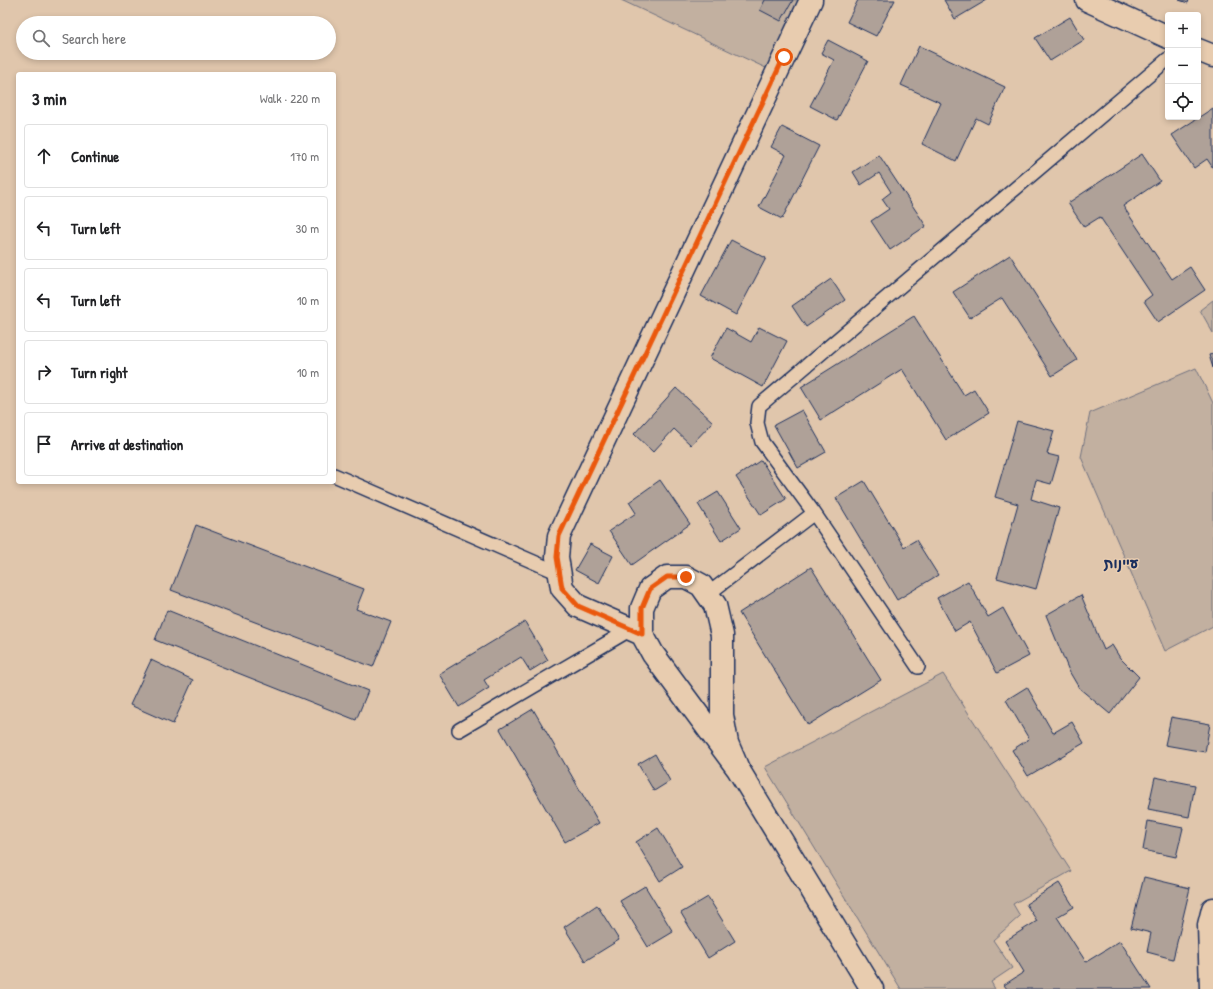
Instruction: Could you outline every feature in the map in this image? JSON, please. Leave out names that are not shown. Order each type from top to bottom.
[{"type":"street","points":[[811,0],[559,536],[557,557],[562,588],[578,606],[637,631],[738,769],[872,989]]},
{"type":"street","points":[[1086,0],[1165,36]]},
{"type":"street","points":[[1201,51],[1213,56]]},
{"type":"street","points":[[637,631],[642,608],[650,589],[667,577],[686,577],[701,585],[708,594],[715,605],[722,635],[722,715],[727,743],[738,769]]},
{"type":"street","points":[[1211,989],[1209,925],[1213,909]]},
{"type":"lane","points":[[918,667],[814,513],[762,442],[757,423],[758,406],[1165,62]]},
{"type":"lane","points":[[336,476],[559,573]]},
{"type":"lane","points":[[708,594],[814,513]]},
{"type":"lane","points":[[459,730],[637,631]]},
{"type":"shaded area","points":[[621,0],[801,0],[768,69]]},
{"type":"shaded area","points":[[1213,300],[1213,333],[1200,310]]},
{"type":"shaded area","points":[[1196,368],[1213,403],[1213,626],[1165,651],[1081,457],[1090,413]]},
{"type":"shaded area","points":[[943,674],[1071,871],[1013,904],[1020,916],[993,940],[1012,968],[991,982],[995,989],[901,989],[765,767]]},
{"type":"building","points":[[765,0],[793,0],[781,21],[760,10]]},
{"type":"building","points":[[858,0],[895,0],[876,36],[847,22]]},
{"type":"building","points":[[944,0],[987,0],[955,19]]},
{"type":"building","points":[[1179,0],[1189,0],[1188,3]]},
{"type":"building","points":[[1070,17],[1084,40],[1050,61],[1035,38]]},
{"type":"building","points":[[828,40],[868,61],[837,120],[810,106],[834,60],[821,53]]},
{"type":"building","points":[[919,46],[1005,87],[988,124],[976,118],[956,161],[922,144],[941,103],[901,85]]},
{"type":"building","points":[[1213,108],[1213,168],[1207,159],[1194,168],[1172,135],[1195,120],[1201,120],[1201,116]]},
{"type":"building","points":[[782,127],[819,146],[782,219],[759,207],[786,155],[771,147]]},
{"type":"building","points":[[1142,154],[1160,181],[1123,206],[1172,279],[1190,267],[1205,290],[1158,322],[1144,301],[1152,295],[1100,217],[1084,227],[1068,203]]},
{"type":"building","points":[[879,155],[926,226],[890,250],[871,221],[889,209],[882,199],[891,192],[879,173],[861,185],[853,172]]},
{"type":"building","points":[[731,240],[766,258],[736,315],[701,296]]},
{"type":"building","points":[[1010,255],[1077,360],[1052,376],[1002,298],[970,318],[953,292]]},
{"type":"building","points":[[831,279],[845,300],[806,327],[792,306]]},
{"type":"building","points":[[914,316],[964,395],[974,389],[989,413],[946,440],[902,369],[821,420],[801,387]]},
{"type":"building","points":[[759,327],[787,341],[763,387],[710,358],[726,328],[751,342]]},
{"type":"building","points":[[1213,354],[1213,368],[1209,355]]},
{"type":"building","points":[[676,388],[713,422],[691,445],[674,429],[653,452],[634,434]]},
{"type":"building","points":[[802,410],[826,452],[798,468],[774,425]]},
{"type":"building","points":[[1017,421],[1054,431],[1047,454],[1059,457],[1051,484],[1036,480],[1031,499],[1059,508],[1036,589],[997,578],[1018,504],[995,497]]},
{"type":"building","points":[[761,460],[786,499],[761,515],[736,477]]},
{"type":"building","points":[[660,480],[690,524],[632,565],[609,531],[636,513],[629,502]]},
{"type":"building","points":[[864,481],[904,547],[916,540],[938,575],[897,600],[836,498]]},
{"type":"building","points":[[718,492],[741,528],[721,541],[698,504]]},
{"type":"building","points":[[196,525],[364,589],[356,609],[391,622],[373,667],[171,590]]},
{"type":"building","points":[[590,544],[613,556],[599,583],[575,570]]},
{"type":"building","points":[[811,567],[881,680],[808,725],[739,613]]},
{"type":"building","points":[[968,581],[988,617],[1003,608],[1029,656],[997,673],[970,622],[955,631],[937,598]]},
{"type":"building","points":[[1081,595],[1104,650],[1112,645],[1120,658],[1139,677],[1110,714],[1079,688],[1069,671],[1046,615]]},
{"type":"building","points":[[167,610],[368,691],[356,720],[155,640]]},
{"type":"building","points":[[525,622],[548,660],[530,671],[521,657],[484,680],[489,688],[459,707],[439,674]]},
{"type":"building","points":[[151,660],[193,680],[173,724],[130,705]]},
{"type":"building","points":[[1027,687],[1053,733],[1072,722],[1084,743],[1028,776],[1012,750],[1029,739],[1006,700]]},
{"type":"building","points":[[533,709],[599,823],[565,842],[500,729]]},
{"type":"building","points":[[1171,717],[1210,724],[1205,752],[1165,745]]},
{"type":"building","points":[[655,754],[670,781],[654,791],[638,764]]},
{"type":"building","points":[[1155,777],[1195,785],[1189,817],[1148,809]]},
{"type":"building","points":[[1148,821],[1183,828],[1176,857],[1143,850]]},
{"type":"building","points":[[658,828],[682,867],[660,881],[636,842]]},
{"type":"building","points":[[1144,877],[1190,888],[1173,959],[1147,952],[1151,933],[1131,928]]},
{"type":"building","points":[[1059,883],[1074,907],[1057,917],[1086,962],[1120,941],[1151,989],[1007,989],[1004,985],[1024,972],[1005,941],[1037,921],[1026,904]]},
{"type":"building","points":[[645,886],[673,932],[648,947],[620,901]]},
{"type":"building","points":[[708,897],[735,941],[708,958],[681,913]]},
{"type":"building","points":[[597,905],[619,940],[585,961],[564,927]]},
{"type":"district","name":"עיינות","points":[[1121,562]]},
{"type":"route","points":[[686,577],[667,577],[650,589],[642,608],[642,634],[578,606],[562,588],[557,557],[559,536],[784,57]]}]
